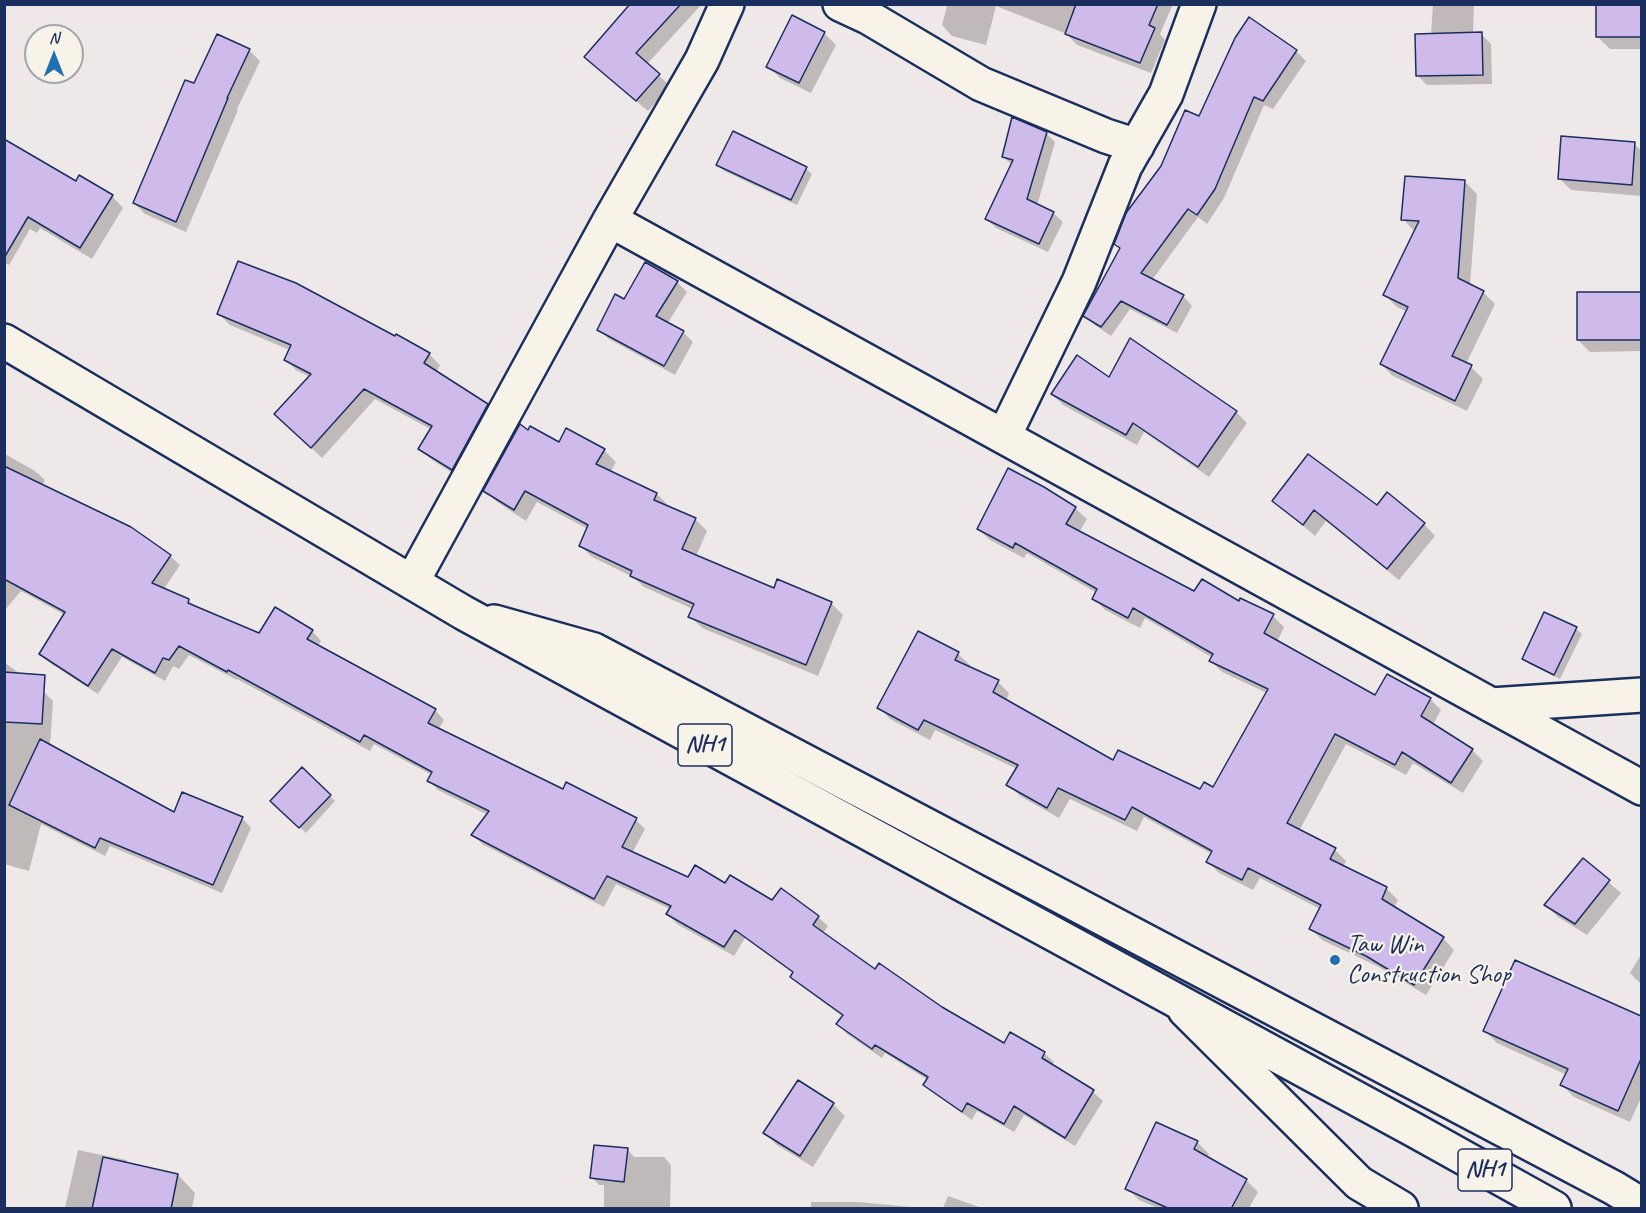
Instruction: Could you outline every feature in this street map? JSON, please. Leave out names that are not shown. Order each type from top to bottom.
[{"type":"main road","points":[[412,582],[610,220],[702,60],[727,4]]},
{"type":"main road","points":[[840,4],[868,17],[981,84],[1106,136],[1137,146]]},
{"type":"main road","points":[[1004,436],[1079,282],[1125,166],[1166,94],[1199,4]]},
{"type":"main road","points":[[610,220],[1641,788]]},
{"type":"main road","name":"NH1","points":[[4,341],[464,613],[1416,1131],[1554,1209]]},
{"type":"main road","points":[[464,613],[594,650],[1614,1188],[1641,1205]]},
{"type":"main road","points":[[1491,705],[1641,695]]},
{"type":"main road","points":[[1177,1002],[1359,1183],[1401,1209]]},
{"type":"building","points":[[630,4],[681,4],[636,53],[660,74],[636,101],[584,57]]},
{"type":"building","points":[[1076,4],[1158,4],[1149,25],[1155,28],[1140,63],[1065,34]]},
{"type":"building","points":[[1596,4],[1641,4],[1641,37],[1596,37]]},
{"type":"building","points":[[792,15],[825,32],[799,83],[766,67]]},
{"type":"building","points":[[1249,17],[1297,50],[1263,101],[1254,97],[1215,189],[1197,215],[1188,209],[1141,273],[1184,295],[1167,325],[1121,301],[1101,327],[1083,316],[1120,248],[1114,244],[1126,213],[1161,166],[1185,110],[1199,116],[1235,38]]},
{"type":"building","points":[[1482,32],[1483,75],[1416,76],[1415,34]]},
{"type":"building","points":[[217,34],[250,49],[227,98],[176,222],[133,203],[185,80],[194,83]]},
{"type":"building","points":[[1012,117],[1047,132],[1027,199],[1054,212],[1039,244],[985,219],[1013,160],[1002,157]]},
{"type":"building","points":[[733,131],[807,167],[791,200],[716,165]]},
{"type":"building","points":[[1561,136],[1635,142],[1632,185],[1558,179]]},
{"type":"building","points":[[4,139],[76,181],[79,175],[113,195],[80,248],[28,217],[4,258]]},
{"type":"building","points":[[1405,176],[1465,180],[1458,278],[1484,291],[1452,356],[1472,365],[1455,401],[1380,364],[1408,307],[1383,295],[1419,221],[1401,220]]},
{"type":"building","points":[[238,261],[296,283],[430,353],[424,363],[488,404],[452,470],[418,449],[432,426],[364,389],[311,448],[274,414],[311,374],[284,360],[291,345],[217,314]]},
{"type":"building","points":[[645,262],[678,281],[656,316],[684,331],[664,366],[597,330],[615,294],[624,299]]},
{"type":"building","points":[[1577,292],[1641,292],[1641,340],[1577,340]]},
{"type":"building","points":[[1130,338],[1237,411],[1198,467],[1133,423],[1126,435],[1051,394],[1077,355],[1109,377]]},
{"type":"building","points":[[520,424],[528,430],[530,426],[559,442],[566,428],[605,449],[596,464],[657,493],[654,500],[696,518],[682,549],[774,588],[777,579],[832,602],[806,665],[688,617],[694,604],[630,576],[632,571],[579,546],[588,525],[525,491],[514,510],[483,491]]},
{"type":"building","points":[[1308,454],[1377,505],[1387,492],[1425,523],[1387,569],[1314,510],[1303,525],[1272,501]]},
{"type":"building","points":[[4,466],[131,527],[171,555],[152,583],[189,599],[188,603],[259,633],[275,607],[313,630],[307,639],[436,709],[428,723],[563,789],[566,782],[637,818],[622,847],[688,877],[695,865],[725,883],[730,875],[772,900],[781,888],[819,916],[813,925],[875,969],[879,963],[942,1007],[1004,1043],[1010,1032],[1045,1052],[1042,1058],[1094,1090],[1065,1138],[1014,1106],[1004,1124],[967,1103],[962,1112],[923,1085],[928,1077],[875,1045],[872,1049],[836,1024],[843,1015],[790,977],[793,972],[735,930],[724,947],[666,914],[671,906],[607,876],[594,899],[471,835],[489,811],[427,781],[432,772],[364,735],[360,742],[179,646],[169,660],[163,658],[155,673],[112,649],[88,686],[39,654],[65,612],[4,579]]},
{"type":"building","points":[[1008,468],[1076,507],[1066,524],[1194,591],[1202,579],[1239,601],[1240,598],[1274,614],[1264,633],[1375,695],[1387,674],[1431,698],[1421,716],[1473,749],[1451,783],[1402,752],[1395,765],[1335,734],[1287,823],[1336,848],[1330,859],[1387,887],[1382,899],[1444,937],[1414,985],[1366,956],[1309,929],[1321,905],[1248,868],[1242,880],[1206,862],[1212,851],[1132,807],[1125,820],[1058,788],[1047,808],[1006,785],[1018,765],[924,720],[918,730],[877,708],[918,631],[959,652],[955,660],[999,680],[993,692],[1113,760],[1118,750],[1200,789],[1204,782],[1213,787],[1268,689],[1209,661],[1213,654],[1133,608],[1128,618],[1092,599],[1097,589],[1015,543],[1013,548],[977,529]]},
{"type":"building","points":[[1544,612],[1577,627],[1554,675],[1522,659]]},
{"type":"building","points":[[4,672],[45,675],[42,724],[4,722]]},
{"type":"building","points":[[40,739],[174,812],[182,792],[243,817],[213,885],[100,838],[95,848],[9,805]]},
{"type":"building","points":[[302,767],[331,795],[299,828],[270,801]]},
{"type":"building","points":[[1583,858],[1610,880],[1575,924],[1544,905]]},
{"type":"building","points":[[1515,960],[1641,1016],[1641,1059],[1618,1111],[1560,1085],[1568,1069],[1483,1031]]},
{"type":"building","points":[[798,1080],[834,1103],[800,1156],[763,1133]]},
{"type":"building","points":[[1156,1122],[1198,1141],[1194,1149],[1247,1179],[1231,1209],[1170,1209],[1125,1189]]},
{"type":"building","points":[[594,1145],[628,1148],[624,1182],[590,1178]]},
{"type":"building","points":[[103,1157],[178,1174],[171,1209],[92,1209]]},
{"type":"place","name":"Taw Win Construction Shop","points":[[1335,960]]}]
